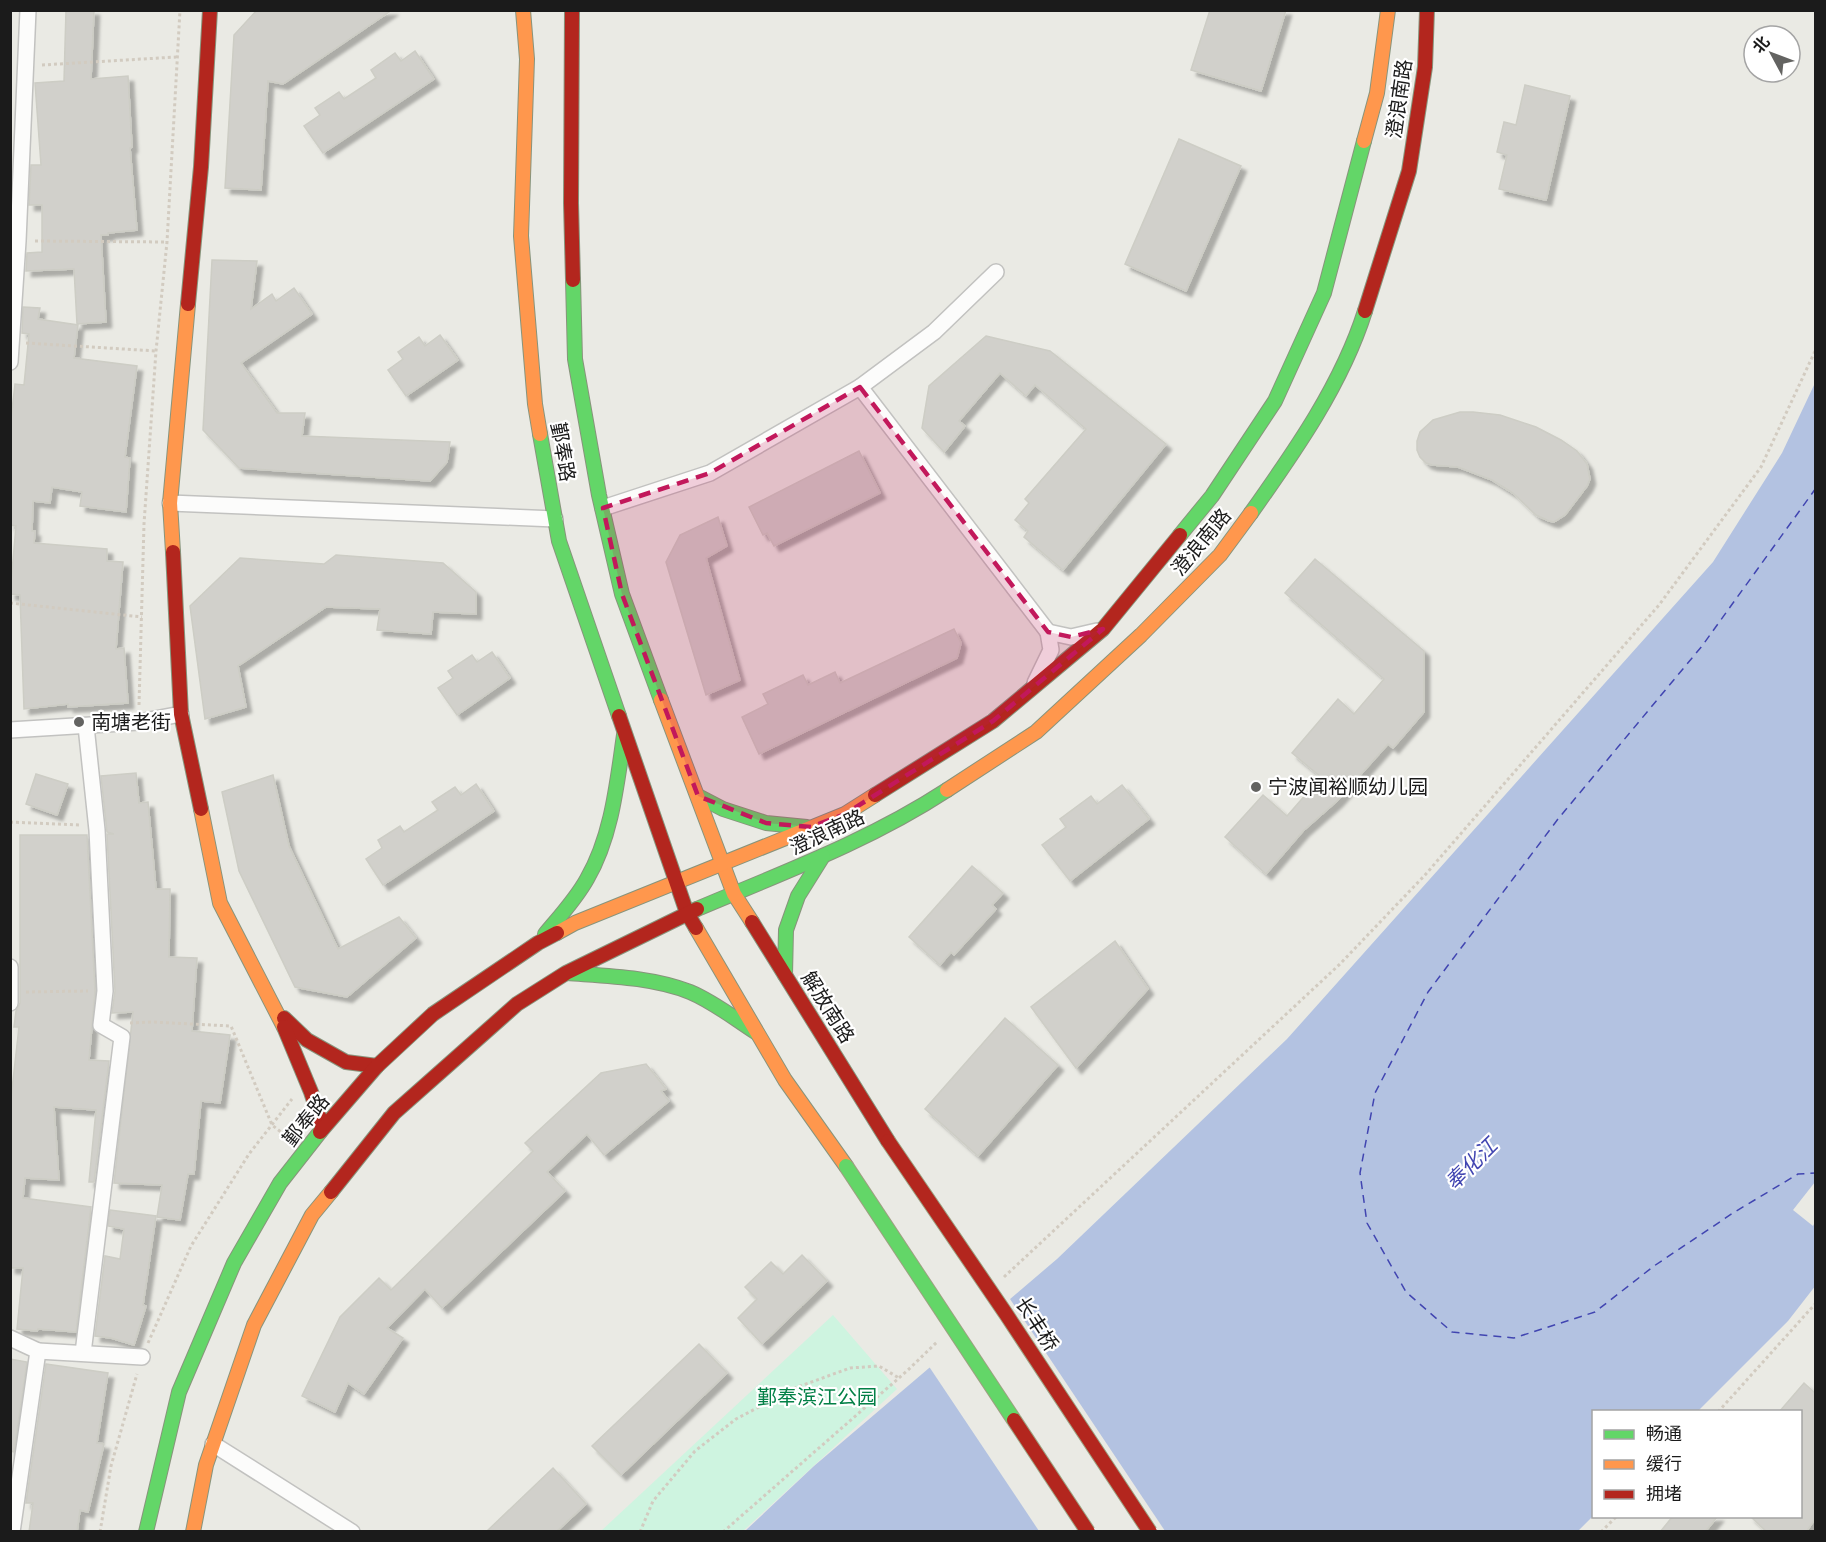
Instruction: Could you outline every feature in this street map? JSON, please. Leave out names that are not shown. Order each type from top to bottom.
[{"type":"main road","points":[[210,10],[201,167],[170,503],[181,714],[220,903],[277,1012],[323,1128]]},
{"type":"main road","name":"鄞奉路","points":[[523,10],[527,58],[521,236],[535,404],[555,519],[559,541],[687,913],[784,1080],[846,1166],[1088,1532]]},
{"type":"main road","name":"鄞奉路","points":[[572,10],[571,203],[575,359],[622,594],[734,894]]},
{"type":"main road","name":"澄浪南路","points":[[722,862],[845,814],[993,721],[1103,629],[1212,496],[1275,401],[1324,293],[1377,93],[1388,10]]},
{"type":"main road","name":"澄浪南路","points":[[734,894],[823,856],[910,814],[1036,732],[1141,635],[1220,555],[1297,449],[1355,343],[1409,171],[1425,67],[1427,10]]},
{"type":"main road","points":[[538,943],[575,897],[592,869],[612,811],[624,735]]},
{"type":"main road","points":[[698,796],[723,809],[766,823],[811,827]]},
{"type":"main road","points":[[785,975],[786,930],[798,896],[823,856]]},
{"type":"main road","name":"鄞奉路","points":[[146,1532],[151,1502],[179,1392],[234,1263],[280,1183],[323,1128],[377,1066],[433,1014],[538,943],[574,923],[722,862]]},
{"type":"main road","points":[[193,1532],[206,1466],[254,1325],[312,1215],[394,1113],[517,1004],[566,973],[687,913],[734,894]]},
{"type":"main road","name":"解放南路","points":[[734,894],[888,1141]]},
{"type":"main road","points":[[566,973],[638,979],[682,990],[705,1000],[757,1033]]},
{"type":"main road","points":[[277,1012],[307,1040],[325,1051],[346,1062],[377,1066]]},
{"type":"main road","name":"长丰桥","points":[[888,1141],[1150,1532]]},
{"type":"street","points":[[10,362],[27,66],[28,10]]},
{"type":"street","points":[[603,508],[710,473],[860,387],[934,332],[996,272]]},
{"type":"street","points":[[860,387],[1048,632],[1051,650],[1033,687]]},
{"type":"street","points":[[170,503],[555,519]]},
{"type":"street","points":[[1048,632],[1071,637],[1103,629]]},
{"type":"street","points":[[10,730],[139,722],[181,714]]},
{"type":"street","points":[[83,1353],[122,1037],[101,1025],[105,991],[97,826],[86,726]]},
{"type":"street","points":[[10,967],[10,1003]]},
{"type":"street","points":[[10,1338],[38,1352],[142,1358]]},
{"type":"street","points":[[12,1532],[38,1352]]},
{"type":"street","points":[[213,1444],[352,1532]]},
{"type":"path","points":[[139,722],[144,524],[156,351],[167,242],[180,10]]},
{"type":"path","points":[[27,66],[177,57]]},
{"type":"path","points":[[18,241],[167,242]]},
{"type":"path","points":[[12,342],[156,351]]},
{"type":"path","points":[[998,1282],[1340,964],[1425,875],[1659,605],[1761,467],[1815,349]]},
{"type":"path","points":[[10,603],[142,616]]},
{"type":"path","points":[[10,822],[97,826]]},
{"type":"path","points":[[11,993],[105,991]]},
{"type":"path","points":[[101,1025],[152,1022],[231,1026],[272,1125]]},
{"type":"path","points":[[100,1532],[111,1466],[142,1358],[191,1246],[249,1155],[306,1082]]},
{"type":"path","points":[[1720,1410],[1815,1303]]},
{"type":"path","points":[[723,1532],[899,1378],[941,1338]]},
{"type":"path","points":[[640,1532],[653,1501],[695,1451],[736,1419],[795,1388],[850,1368],[879,1366],[899,1378]]},
{"type":"path","points":[[1601,1532],[1615,1518]]},
{"type":"highlighted area","points":[[860,387],[1048,632],[1071,637],[1103,629],[993,721],[845,814],[811,827],[766,823],[698,796],[622,594],[603,508],[710,473]]},
{"type":"green space","name":"鄞奉滨江公园","points":[[833,1315],[897,1389],[743,1531],[601,1531]]},
{"type":"water","name":"奉化江","points":[[1815,383],[1816,1285],[1788,1321],[1699,1410],[1592,1410],[1592,1517],[1578,1531],[744,1532],[814,1466],[1057,1259],[1287,1039],[1713,562],[1782,453]]},
{"type":"pier","points":[[1815,1182],[1815,1222],[1813,1226],[1793,1210]]},
{"type":"pier","points":[[1008,1296],[1165,1531],[1039,1531],[928,1365]]},
{"type":"building","points":[[66,10],[94,10],[91,79],[128,76],[132,147],[130,148],[137,230],[101,235],[106,322],[77,324],[74,269],[26,271],[27,253],[42,252],[42,205],[29,205],[31,165],[41,165],[35,83],[64,81]]},
{"type":"building","points":[[257,10],[392,10],[283,84],[268,81],[261,190],[225,188],[234,35]]},
{"type":"building","points":[[1210,10],[1286,10],[1261,91],[1191,70]]},
{"type":"building","points":[[415,51],[434,79],[323,153],[304,126],[320,115],[315,108],[339,92],[344,99],[376,78],[371,70],[395,53],[401,61]]},
{"type":"building","points":[[1525,85],[1570,96],[1546,200],[1499,189],[1507,155],[1497,152],[1504,122],[1516,125]]},
{"type":"building","points":[[1179,139],[1241,166],[1186,291],[1125,264]]},
{"type":"building","points":[[212,260],[257,261],[251,309],[272,294],[276,301],[294,288],[312,314],[241,363],[277,413],[305,413],[302,436],[450,442],[447,462],[430,481],[239,468],[203,430]]},
{"type":"building","points":[[23,307],[40,308],[38,319],[78,325],[74,358],[137,366],[125,457],[130,458],[126,512],[80,506],[82,492],[52,487],[50,503],[33,501],[32,531],[35,531],[34,543],[107,549],[107,561],[123,562],[116,649],[124,648],[128,703],[68,707],[68,704],[24,709],[20,595],[10,594],[16,526],[10,525],[10,427],[15,384],[24,385],[29,334],[22,333]]},
{"type":"building","points":[[440,335],[458,360],[406,396],[388,370],[403,359],[398,352],[419,337],[425,346]]},
{"type":"building","points":[[986,336],[1050,351],[1166,444],[1063,570],[1024,537],[1028,531],[1015,520],[1029,503],[1025,499],[1086,429],[1035,385],[1026,396],[1000,373],[959,421],[965,426],[944,452],[922,428],[929,386]]},
{"type":"building","points":[[1460,412],[1500,415],[1536,427],[1577,451],[1587,464],[1590,479],[1565,515],[1554,522],[1549,521],[1536,515],[1513,493],[1492,480],[1458,467],[1426,463],[1417,450],[1420,432],[1433,420]]},
{"type":"building","points":[[859,451],[880,493],[774,546],[767,533],[763,535],[749,507]]},
{"type":"building","points":[[718,517],[727,546],[706,558],[740,680],[706,695],[666,562],[680,535]]},
{"type":"building","points":[[336,555],[443,563],[476,592],[476,614],[433,612],[431,634],[377,630],[380,609],[326,607],[238,666],[246,707],[205,719],[190,606],[240,558],[324,564]]},
{"type":"building","points":[[1315,559],[1424,651],[1424,712],[1393,748],[1388,744],[1337,801],[1303,831],[1266,874],[1225,837],[1263,795],[1287,816],[1321,777],[1292,753],[1338,699],[1354,714],[1384,679],[1285,593]]},
{"type":"building","points":[[954,629],[961,643],[957,658],[759,754],[742,717],[768,704],[763,694],[803,675],[808,685],[835,672],[840,683]]},
{"type":"building","points":[[492,652],[510,678],[457,715],[438,688],[453,678],[448,671],[472,655],[477,662]]},
{"type":"building","points":[[136,773],[139,803],[148,802],[156,889],[170,889],[169,957],[197,958],[192,1031],[230,1035],[220,1103],[201,1101],[194,1174],[188,1174],[180,1220],[157,1217],[162,1185],[114,1183],[133,1012],[112,1013],[115,991],[107,834],[114,834],[107,832],[101,776]]},
{"type":"building","points":[[36,774],[68,784],[57,815],[26,804]]},
{"type":"building","points":[[273,775],[289,846],[338,949],[399,917],[416,938],[347,997],[295,987],[239,871],[222,792]]},
{"type":"building","points":[[476,784],[494,811],[383,885],[366,859],[382,848],[378,840],[400,826],[404,832],[438,810],[432,802],[455,787],[461,795]]},
{"type":"building","points":[[1122,785],[1149,819],[1070,881],[1042,845],[1066,827],[1060,819],[1091,796],[1097,804]]},
{"type":"building","points":[[20,835],[87,835],[95,991],[89,1060],[109,1061],[94,1182],[89,1182],[96,1110],[54,1107],[59,1180],[25,1178],[23,1198],[91,1207],[76,1332],[17,1329],[23,1268],[10,1268],[10,1107],[19,1027],[14,1027],[16,1011],[20,1003]]},
{"type":"building","points":[[972,866],[1003,893],[992,905],[996,909],[954,955],[951,952],[940,965],[909,937]]},
{"type":"building","points":[[1115,941],[1148,989],[1076,1068],[1031,1007]]},
{"type":"building","points":[[1005,1018],[1058,1065],[978,1156],[925,1109]]},
{"type":"building","points":[[646,1064],[666,1089],[661,1091],[669,1101],[604,1155],[587,1134],[547,1172],[565,1191],[442,1308],[425,1289],[387,1328],[403,1338],[364,1394],[348,1383],[335,1412],[302,1396],[340,1317],[379,1278],[391,1290],[533,1151],[525,1143],[601,1073]]},
{"type":"building","points":[[110,1210],[156,1216],[143,1305],[146,1306],[134,1345],[95,1336],[105,1256],[120,1259],[124,1229],[108,1226]]},
{"type":"building","points":[[802,1255],[827,1281],[762,1344],[738,1318],[757,1299],[745,1287],[771,1262],[783,1274]]},
{"type":"building","points":[[699,1344],[727,1373],[621,1475],[592,1446]]},
{"type":"building","points":[[10,1359],[27,1362],[14,1452],[10,1451]]},
{"type":"building","points":[[46,1364],[108,1373],[97,1443],[104,1444],[88,1512],[80,1510],[77,1532],[29,1532],[33,1503],[26,1503]]},
{"type":"building","points":[[1804,1383],[1815,1393],[1815,1519],[1806,1532],[1767,1532],[1752,1518],[1802,1518],[1802,1410],[1781,1410]]},
{"type":"building","points":[[553,1468],[586,1504],[556,1532],[486,1532]]},
{"type":"building","points":[[1671,1518],[1716,1518],[1705,1532],[1660,1532]]},
{"type":"ferry route","points":[[1816,488],[1702,646],[1558,819],[1428,992],[1375,1093],[1360,1173],[1367,1223],[1406,1292],[1452,1332],[1514,1338],[1595,1312],[1654,1266],[1733,1213],[1798,1174],[1816,1173]]},
{"type":"traffic: fast","points":[[1180,535],[1212,496],[1275,401],[1324,293],[1364,141]]},
{"type":"traffic: fast","points":[[573,280],[575,359],[599,495],[622,594],[661,700]]},
{"type":"traffic: fast","points":[[1251,513],[1316,416],[1344,365],[1365,311]]},
{"type":"traffic: fast","points":[[540,434],[559,541],[619,716]]},
{"type":"traffic: fast","points":[[545,934],[578,894],[602,845],[612,809],[624,735]]},
{"type":"traffic: fast","points":[[697,909],[856,841],[947,790]]},
{"type":"traffic: fast","points":[[698,796],[723,809],[766,823],[807,827]]},
{"type":"traffic: fast","points":[[785,975],[786,930],[798,896],[823,856]]},
{"type":"traffic: fast","points":[[567,973],[629,978],[675,987],[708,1001],[757,1033]]},
{"type":"traffic: fast","points":[[146,1532],[179,1392],[234,1263],[280,1183],[320,1132]]},
{"type":"traffic: fast","points":[[846,1166],[1014,1420]]},
{"type":"traffic: slow","points":[[523,10],[527,59],[521,236],[535,404],[540,434]]},
{"type":"traffic: slow","points":[[1364,141],[1377,93],[1388,10]]},
{"type":"traffic: slow","points":[[173,552],[170,503],[188,304]]},
{"type":"traffic: slow","points":[[947,790],[1036,732],[1141,635],[1220,555],[1251,513]]},
{"type":"traffic: slow","points":[[661,700],[734,894],[752,922]]},
{"type":"traffic: slow","points":[[557,933],[575,923],[845,814],[875,795]]},
{"type":"traffic: slow","points":[[201,809],[220,903],[284,1027]]},
{"type":"traffic: slow","points":[[696,928],[785,1080],[846,1166]]},
{"type":"traffic: slow","points":[[193,1532],[206,1465],[254,1325],[312,1215],[331,1192]]},
{"type":"traffic: jam","points":[[188,304],[201,167],[210,10]]},
{"type":"traffic: jam","points":[[572,10],[573,280]]},
{"type":"traffic: jam","points":[[1365,311],[1409,171],[1425,67],[1427,10]]},
{"type":"traffic: jam","points":[[875,795],[993,721],[1103,629],[1180,535]]},
{"type":"traffic: jam","points":[[173,552],[181,714],[201,809]]},
{"type":"traffic: jam","points":[[619,716],[687,913],[696,928]]},
{"type":"traffic: jam","points":[[331,1192],[394,1113],[517,1004],[566,973],[697,909]]},
{"type":"traffic: jam","points":[[752,922],[888,1141]]},
{"type":"traffic: jam","points":[[320,1132],[377,1066],[433,1014],[538,943],[557,933]]},
{"type":"traffic: jam","points":[[284,1018],[307,1040],[346,1062],[377,1066]]},
{"type":"traffic: jam","points":[[284,1027],[323,1128]]},
{"type":"traffic: jam","points":[[888,1141],[1150,1532]]},
{"type":"traffic: jam","points":[[1014,1420],[1088,1532]]},
{"type":"place","name":"南塘老街","points":[[79,722]]},
{"type":"place","name":"宁波闻裕顺幼儿园","points":[[1256,787]]}]
